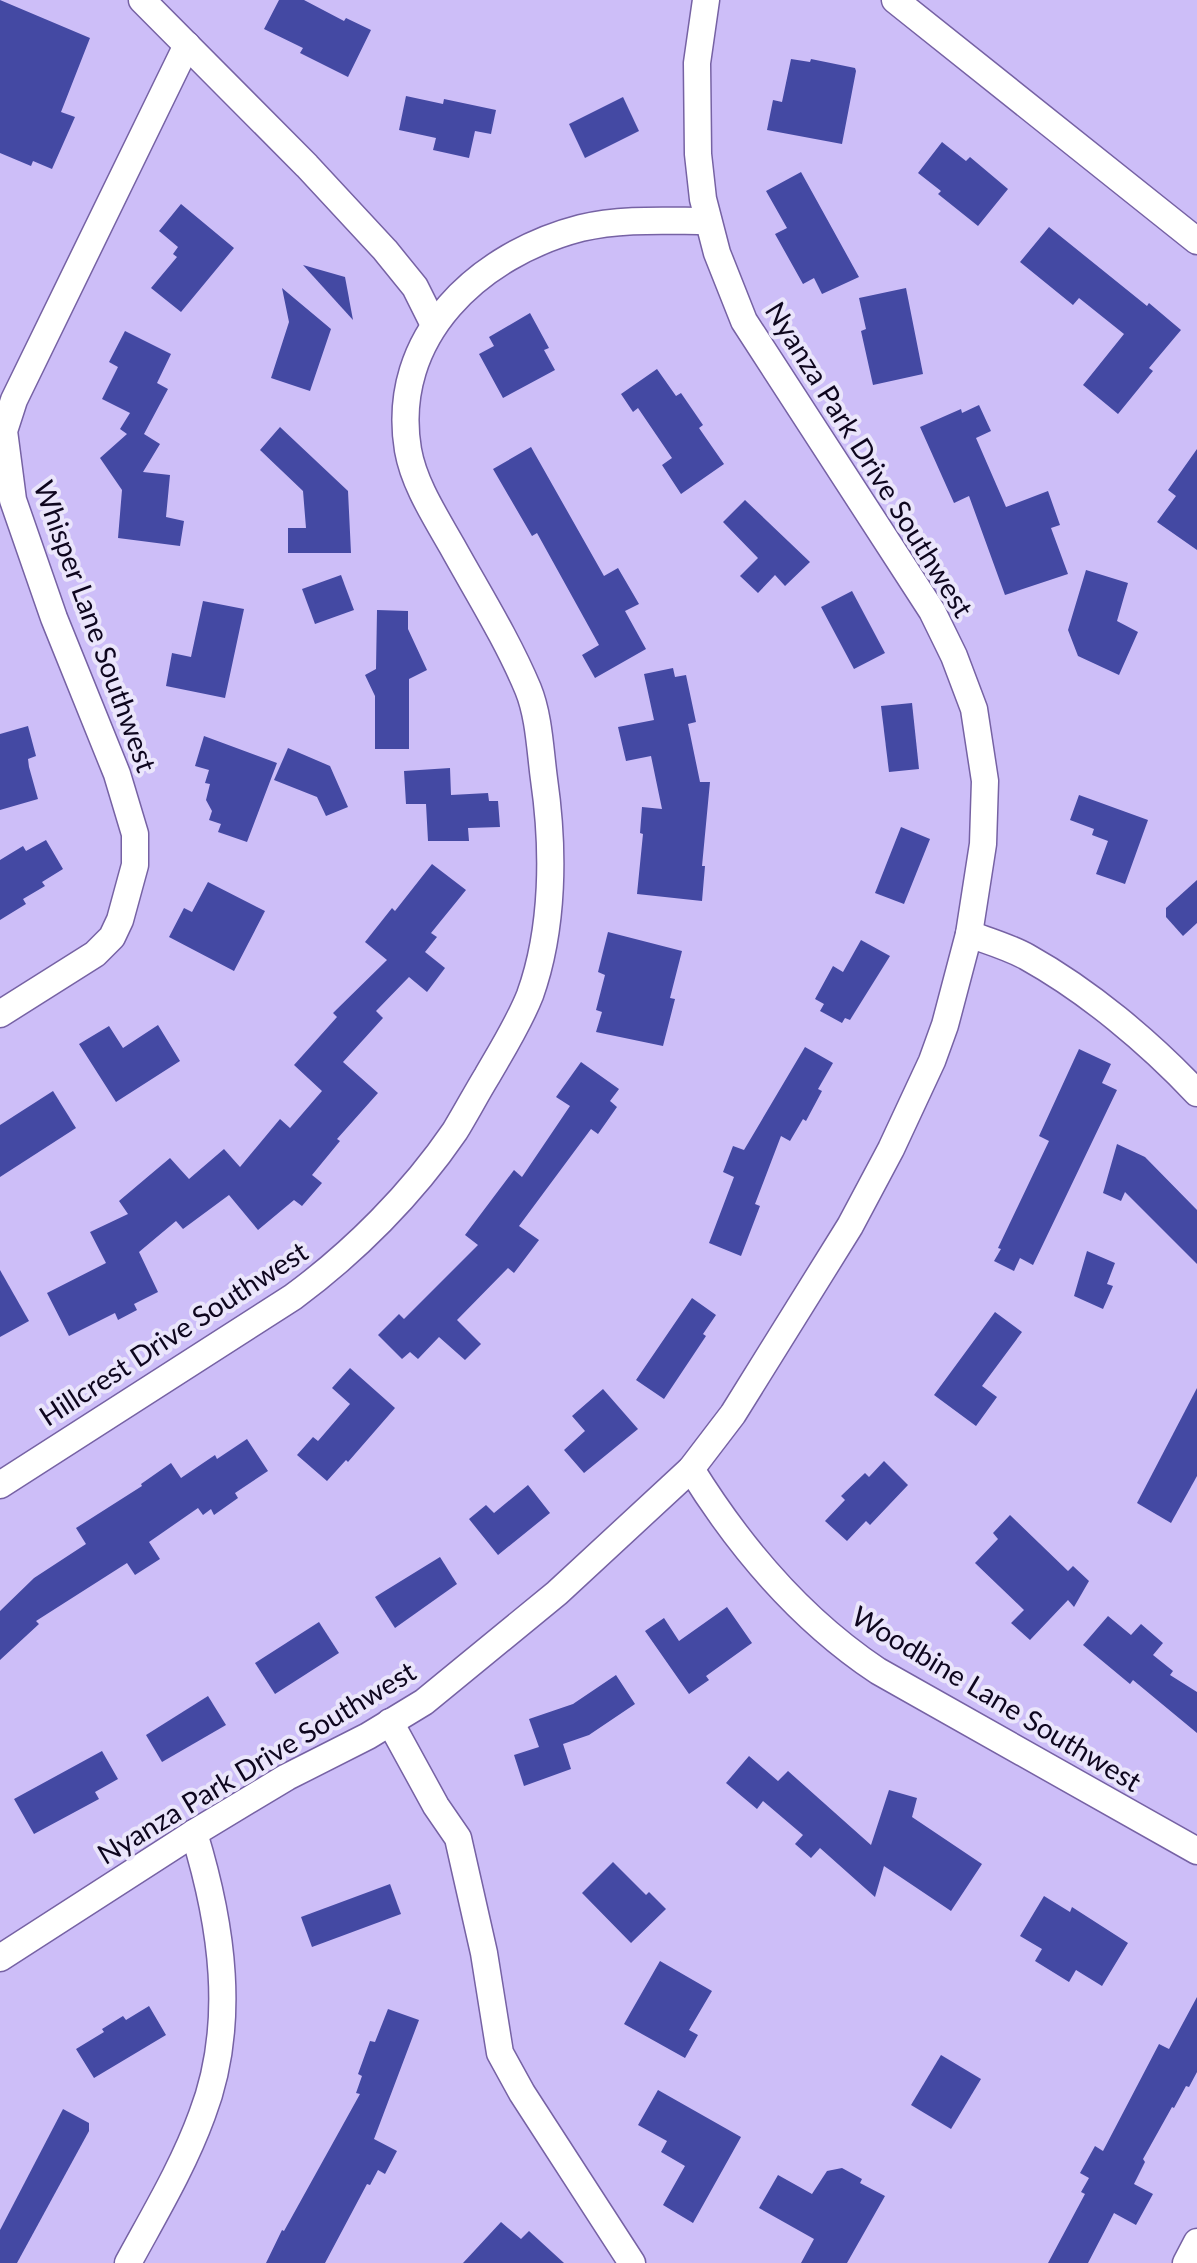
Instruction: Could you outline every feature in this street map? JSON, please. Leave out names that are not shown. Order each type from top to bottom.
[{"type":"street","points":[[142,0],[385,250],[415,287],[434,325]]},
{"type":"street","name":"Nyanza Park Drive Southwest","points":[[0,1958],[194,1833],[287,1777],[424,1702],[557,1593],[691,1469],[733,1414],[850,1226],[891,1149],[932,1061],[945,1025],[969,934],[983,844],[985,781],[974,709],[954,656],[932,611],[744,321],[708,221],[698,154],[697,63],[706,0]]},
{"type":"street","points":[[895,0],[1197,241]]},
{"type":"street","name":"Whisper Lane Southwest","points":[[0,1014],[95,954],[112,937],[120,920],[135,865],[135,834],[117,774],[54,618],[13,500],[2,428],[187,45]]},
{"type":"street","name":"Hillcrest Drive Southwest","points":[[0,1485],[293,1297],[325,1273],[402,1198],[454,1132],[503,1048],[531,992],[545,933],[549,901],[549,814],[530,695],[514,656],[431,510],[408,449],[407,421],[415,362],[447,306],[496,263],[584,227],[618,222],[708,221]]},
{"type":"street","points":[[969,934],[1024,955],[1052,972],[1167,1061],[1197,1093]]},
{"type":"street","name":"Woodbine Lane Southwest","points":[[691,1469],[717,1511],[798,1608],[847,1651],[1197,1851]]},
{"type":"street","points":[[390,1722],[436,1806],[458,1838],[484,1953],[500,2053],[522,2093],[632,2263]]},
{"type":"street","points":[[128,2263],[203,2113],[220,2050],[222,1964],[216,1914],[194,1833]]},
{"type":"street","points":[[1186,2263],[1197,2242]]},
{"type":"building","points":[[0,0],[90,38],[61,112],[75,117],[52,169],[33,161],[31,166],[0,153]]},
{"type":"building","points":[[279,0],[304,0],[344,21],[346,18],[371,30],[348,77],[300,53],[303,48],[264,29]]},
{"type":"building","points":[[791,59],[810,62],[811,59],[855,68],[842,144],[767,130],[773,100],[782,102]]},
{"type":"building","points":[[406,96],[443,104],[444,99],[496,110],[491,134],[475,131],[469,158],[433,150],[436,138],[399,130]]},
{"type":"building","points":[[623,97],[639,131],[585,158],[569,124]]},
{"type":"building","points":[[942,142],[966,161],[970,157],[1008,189],[978,226],[938,194],[941,191],[918,173]]},
{"type":"building","points":[[801,172],[859,277],[822,294],[814,278],[803,284],[775,234],[787,228],[766,191]]},
{"type":"building","points":[[181,204],[234,248],[181,312],[151,288],[177,257],[173,254],[178,247],[159,231]]},
{"type":"building","points":[[1049,227],[1181,330],[1149,368],[1153,371],[1118,414],[1083,385],[1124,334],[1079,298],[1073,305],[1020,262]]},
{"type":"building","points":[[303,265],[345,277],[353,320]]},
{"type":"building","points":[[282,288],[331,329],[310,391],[271,378],[289,322]]},
{"type":"building","points":[[906,288],[923,374],[873,385],[861,331],[866,329],[859,298]]},
{"type":"building","points":[[530,313],[549,348],[544,350],[555,370],[503,398],[479,354],[494,346],[489,337]]},
{"type":"building","points":[[125,331],[171,354],[157,383],[168,389],[144,434],[160,444],[143,472],[170,475],[166,517],[184,521],[180,546],[118,538],[122,490],[100,458],[127,434],[120,429],[130,413],[102,399],[118,367],[109,362]]},
{"type":"building","points":[[657,369],[676,396],[681,393],[703,425],[699,428],[724,464],[681,494],[662,465],[672,458],[638,408],[633,412],[621,394]]},
{"type":"building","points":[[979,405],[991,431],[976,438],[1006,507],[1048,491],[1060,525],[1051,528],[1068,574],[1005,595],[969,496],[954,503],[920,427],[961,409],[962,413]]},
{"type":"building","points":[[280,427],[348,491],[351,553],[288,553],[288,528],[306,528],[303,491],[260,450]]},
{"type":"building","points":[[531,447],[604,576],[618,568],[639,604],[625,611],[646,649],[595,678],[582,655],[599,645],[537,533],[532,536],[493,469]]},
{"type":"building","points":[[1197,449],[1197,550],[1157,522],[1176,496],[1168,490]]},
{"type":"building","points":[[745,500],[810,562],[785,586],[775,575],[758,593],[740,576],[758,558],[723,522]]},
{"type":"building","points":[[1086,570],[1128,583],[1117,621],[1138,632],[1119,675],[1078,656],[1068,630]]},
{"type":"building","points":[[341,575],[354,610],[315,624],[302,589]]},
{"type":"building","points":[[852,591],[885,653],[854,669],[821,607]]},
{"type":"building","points":[[203,601],[244,609],[225,698],[166,686],[172,653],[191,657]]},
{"type":"building","points":[[377,610],[408,611],[408,629],[427,670],[409,679],[409,749],[375,749],[375,696],[365,675],[376,669]]},
{"type":"building","points":[[673,668],[675,677],[686,675],[696,722],[688,724],[700,782],[710,782],[702,901],[637,894],[643,834],[640,833],[642,807],[662,809],[651,756],[626,761],[618,727],[654,720],[644,674]]},
{"type":"building","points":[[912,703],[919,769],[889,772],[881,706]]},
{"type":"building","points":[[28,726],[36,756],[28,759],[29,767],[38,799],[0,810],[0,734]]},
{"type":"building","points":[[204,736],[277,763],[247,842],[218,832],[221,824],[209,820],[212,811],[206,800],[210,784],[205,783],[209,770],[195,766]]},
{"type":"building","points":[[288,748],[330,766],[348,807],[326,816],[317,797],[274,780]]},
{"type":"building","points":[[450,768],[451,795],[488,793],[489,801],[498,801],[500,827],[468,828],[469,841],[428,841],[426,804],[406,804],[404,771]]},
{"type":"building","points":[[1079,795],[1148,820],[1125,884],[1096,874],[1108,841],[1092,835],[1094,829],[1070,820]]},
{"type":"building","points":[[901,827],[930,839],[904,904],[875,893]]},
{"type":"building","points":[[46,840],[63,869],[42,882],[45,886],[23,899],[26,904],[0,920],[0,860],[23,846],[26,851]]},
{"type":"building","points":[[432,864],[466,890],[431,933],[437,937],[425,952],[445,968],[427,992],[409,977],[376,1011],[383,1018],[343,1062],[378,1093],[337,1139],[340,1141],[312,1175],[322,1183],[302,1206],[294,1200],[258,1230],[229,1195],[183,1229],[176,1221],[139,1252],[158,1292],[134,1304],[137,1310],[118,1320],[115,1313],[69,1336],[47,1293],[106,1263],[90,1232],[128,1214],[119,1201],[170,1158],[189,1179],[224,1149],[240,1167],[280,1119],[290,1128],[322,1091],[294,1065],[337,1017],[333,1013],[387,960],[365,942],[392,908],[395,911]]},
{"type":"building","points":[[1197,880],[1197,923],[1183,936],[1166,917],[1166,908]]},
{"type":"building","points":[[208,882],[265,911],[234,971],[169,937],[184,908],[192,912]]},
{"type":"building","points":[[608,932],[682,951],[670,998],[675,999],[663,1046],[596,1032],[602,1012],[596,1010],[605,975],[598,972]]},
{"type":"building","points":[[861,940],[890,956],[850,1020],[845,1018],[842,1023],[820,1011],[824,1004],[815,999],[833,966],[843,972]]},
{"type":"building","points":[[158,1025],[180,1061],[116,1102],[79,1044],[109,1026],[123,1048]]},
{"type":"building","points":[[805,1047],[833,1063],[818,1089],[822,1091],[806,1121],[803,1119],[790,1141],[781,1136],[755,1204],[760,1206],[741,1256],[709,1243],[734,1177],[723,1172],[733,1146],[744,1150]]},
{"type":"building","points":[[1079,1049],[1111,1064],[1102,1083],[1117,1090],[1033,1265],[1020,1258],[1014,1271],[994,1261],[1049,1141],[1039,1136]]},
{"type":"building","points":[[581,1062],[619,1089],[610,1101],[617,1107],[598,1134],[591,1129],[519,1226],[539,1240],[514,1273],[508,1268],[457,1320],[481,1344],[465,1360],[439,1337],[418,1359],[410,1352],[402,1359],[378,1335],[399,1314],[404,1319],[478,1245],[465,1235],[514,1170],[522,1177],[570,1106],[556,1097]]},
{"type":"building","points":[[53,1091],[76,1128],[0,1177],[0,1125]]},
{"type":"building","points":[[1117,1144],[1145,1157],[1197,1210],[1197,1264],[1125,1192],[1121,1201],[1103,1193]]},
{"type":"building","points":[[1087,1251],[1115,1263],[1107,1284],[1113,1286],[1103,1309],[1074,1296]]},
{"type":"building","points":[[0,1270],[29,1321],[0,1337]]},
{"type":"building","points":[[692,1298],[716,1315],[703,1334],[706,1336],[664,1399],[636,1380]]},
{"type":"building","points":[[995,1312],[1022,1332],[982,1386],[997,1397],[976,1426],[934,1395]]},
{"type":"building","points":[[350,1368],[395,1408],[348,1462],[346,1460],[327,1481],[297,1455],[313,1437],[318,1441],[350,1404],[332,1388]]},
{"type":"building","points":[[1197,1388],[1197,1476],[1171,1523],[1137,1503]]},
{"type":"building","points":[[603,1389],[638,1429],[584,1473],[564,1450],[585,1431],[572,1416]]},
{"type":"building","points":[[247,1439],[268,1471],[235,1493],[238,1498],[214,1515],[211,1509],[203,1515],[198,1508],[149,1542],[160,1559],[135,1575],[127,1563],[36,1621],[39,1624],[0,1660],[0,1611],[34,1578],[86,1544],[76,1528],[142,1486],[171,1463],[181,1478],[215,1455],[217,1459]]},
{"type":"building","points":[[884,1461],[908,1485],[870,1525],[866,1521],[847,1541],[825,1521],[845,1500],[841,1496],[865,1473],[869,1477]]},
{"type":"building","points":[[528,1485],[550,1513],[498,1555],[469,1519],[486,1505],[494,1513]]},
{"type":"building","points":[[1010,1515],[1068,1571],[1073,1566],[1089,1581],[1074,1607],[1068,1600],[1030,1640],[1011,1623],[1024,1610],[975,1563],[998,1539],[993,1533]]},
{"type":"building","points":[[440,1557],[457,1584],[395,1628],[375,1597]]},
{"type":"building","points":[[727,1607],[752,1643],[706,1676],[709,1680],[689,1694],[645,1631],[664,1618],[679,1641]]},
{"type":"building","points":[[1108,1616],[1131,1635],[1141,1624],[1163,1643],[1153,1655],[1173,1671],[1170,1675],[1197,1692],[1197,1733],[1133,1680],[1130,1684],[1083,1645]]},
{"type":"building","points":[[319,1622],[339,1653],[275,1694],[255,1663]]},
{"type":"building","points":[[616,1675],[635,1704],[589,1735],[563,1744],[571,1769],[524,1786],[514,1755],[539,1747],[529,1719],[573,1704]]},
{"type":"building","points":[[208,1696],[226,1725],[162,1762],[146,1735]]},
{"type":"building","points":[[102,1751],[118,1779],[95,1792],[99,1799],[34,1834],[14,1799]]},
{"type":"building","points":[[749,1756],[778,1781],[788,1771],[871,1845],[889,1790],[917,1798],[912,1817],[982,1864],[951,1911],[884,1866],[875,1897],[820,1848],[811,1858],[795,1844],[803,1835],[763,1801],[757,1809],[726,1783]]},
{"type":"building","points":[[613,1862],[646,1895],[649,1892],[666,1909],[631,1943],[582,1893]]},
{"type":"building","points":[[390,1884],[401,1914],[312,1947],[301,1917]]},
{"type":"building","points":[[1044,1896],[1070,1912],[1072,1907],[1128,1943],[1102,1986],[1076,1970],[1069,1982],[1035,1961],[1042,1949],[1020,1936]]},
{"type":"building","points":[[660,1961],[712,1991],[689,2030],[698,2035],[685,2058],[624,2024]]},
{"type":"building","points":[[1197,1997],[1197,2072],[1172,2107],[1143,2159],[1145,2162],[1134,2184],[1153,2194],[1136,2225],[1114,2213],[1088,2263],[1048,2263],[1085,2194],[1081,2192],[1089,2178],[1080,2173],[1095,2146],[1103,2151],[1159,2044],[1169,2049]]},
{"type":"building","points":[[149,2006],[166,2035],[94,2078],[76,2049],[123,2016],[126,2020]]},
{"type":"building","points":[[388,2009],[419,2020],[374,2139],[397,2151],[385,2174],[378,2170],[370,2185],[367,2184],[325,2263],[266,2263],[360,2094],[356,2093],[362,2076],[358,2074],[370,2041],[375,2042]]},
{"type":"building","points":[[941,2055],[981,2079],[951,2129],[911,2105]]},
{"type":"building","points":[[658,2090],[741,2137],[693,2223],[663,2205],[685,2166],[661,2152],[667,2141],[638,2125]]},
{"type":"building","points":[[63,2109],[89,2123],[89,2131],[17,2263],[0,2263],[0,2230]]},
{"type":"building","points":[[842,2168],[862,2179],[860,2183],[885,2196],[847,2263],[801,2263],[814,2239],[759,2208],[778,2175],[812,2194],[827,2171]]},
{"type":"building","points":[[501,2222],[521,2239],[529,2231],[564,2263],[463,2263]]}]
